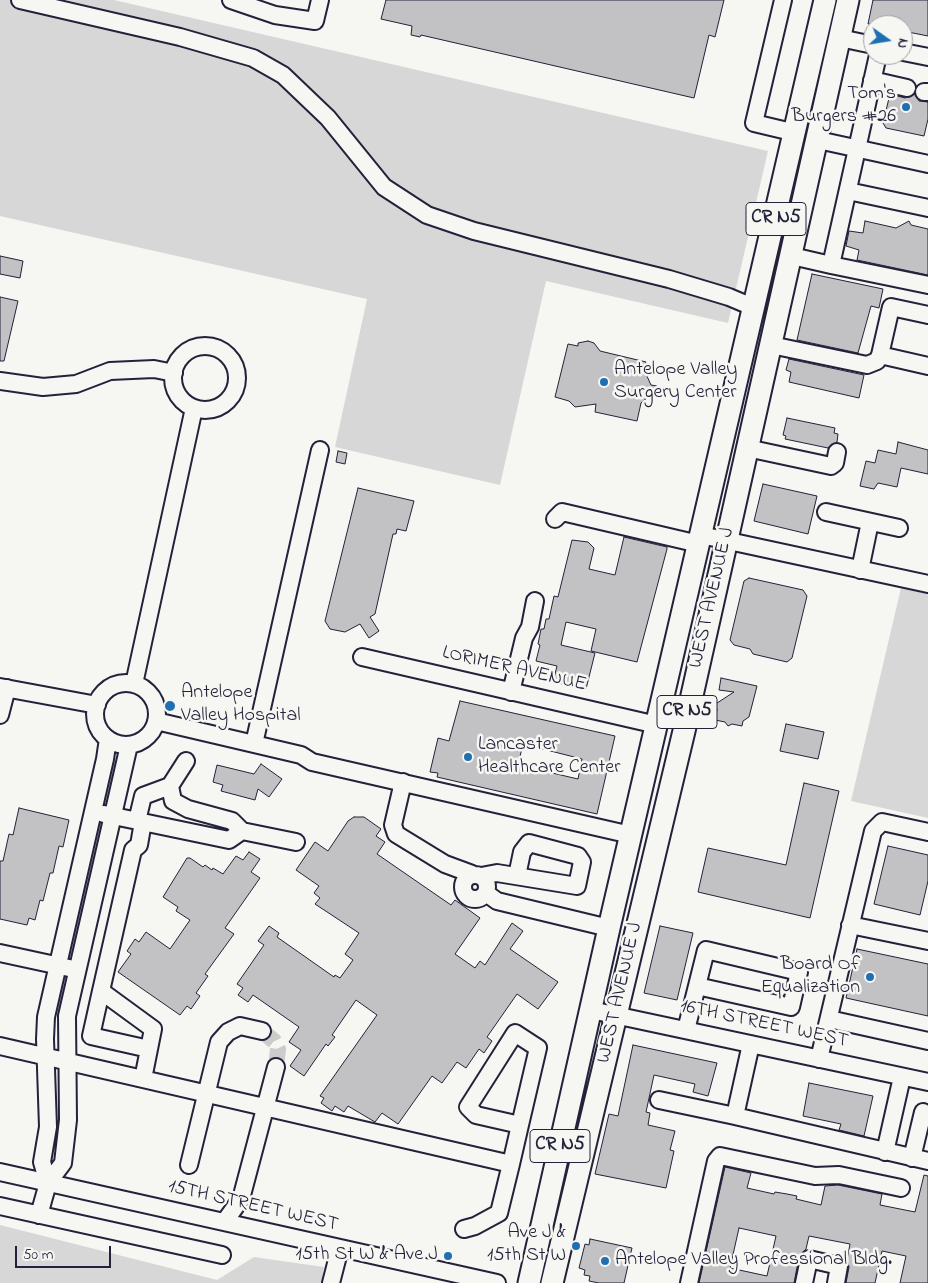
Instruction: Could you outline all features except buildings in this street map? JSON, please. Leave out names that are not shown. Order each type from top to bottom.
[{"type":"main road","name":"WEST AVENUE J","points":[[552,1283],[684,731],[848,0]]},
{"type":"main road","name":"WEST AVENUE J","points":[[529,1283],[609,928],[796,133],[824,3]]},
{"type":"main road","points":[[818,140],[808,120],[830,21],[824,3]]},
{"type":"main road","points":[[794,246],[785,222],[801,152],[796,133]]},
{"type":"main road","points":[[678,634],[684,658],[672,712],[684,731]]},
{"type":"main road","points":[[657,725],[666,742],[648,820],[657,841]]},
{"type":"street","points":[[20,0],[180,37],[253,58],[283,75],[328,118],[384,187],[427,215],[474,231],[669,279],[729,297],[755,308]]},
{"type":"street","points":[[231,0],[275,15],[315,21],[320,0]]},
{"type":"street","points":[[783,0],[754,123],[796,133]]},
{"type":"street","points":[[840,38],[863,44]]},
{"type":"street","points":[[913,54],[928,57]]},
{"type":"street","points":[[831,265],[876,65]]},
{"type":"street","points":[[872,80],[907,88]]},
{"type":"street","points":[[818,140],[928,164]]},
{"type":"street","points":[[848,191],[928,208]]},
{"type":"street","points":[[794,246],[831,265],[928,285]]},
{"type":"street","points":[[771,345],[868,365],[877,361],[880,355],[891,307],[928,315]]},
{"type":"street","points":[[199,346],[214,347],[222,350],[232,360],[236,368],[237,383],[230,398],[218,407],[210,409],[194,408],[182,400],[178,394],[174,372],[176,365],[185,353],[199,346]]},
{"type":"street","points":[[880,355],[928,366]]},
{"type":"street","points":[[0,381],[43,387],[76,384],[110,371],[154,369],[174,372]]},
{"type":"street","points":[[134,684],[194,408]]},
{"type":"street","points":[[748,448],[830,466],[835,463],[837,452]]},
{"type":"street","points":[[254,744],[320,450]]},
{"type":"street","points":[[555,519],[562,512],[700,540],[726,540],[928,584]]},
{"type":"street","points":[[826,512],[899,528]]},
{"type":"street","points":[[860,570],[870,522]]},
{"type":"street","points":[[511,692],[524,638],[530,626],[535,601]]},
{"type":"street","name":"LORIMER AVENUE","points":[[362,657],[657,725]]},
{"type":"street","points":[[126,683],[134,684],[142,686],[153,698],[158,712],[148,737],[129,745],[122,745],[108,739],[96,720],[97,705],[105,692],[111,687],[126,683]]},
{"type":"street","points":[[0,714],[3,687],[97,705]]},
{"type":"street","points":[[156,721],[302,755],[312,762],[631,835]]},
{"type":"street","points":[[48,1183],[42,1162],[48,1127],[46,1016],[94,812],[108,739]]},
{"type":"street","points":[[40,1215],[48,1183],[63,1163],[68,1120],[67,1016],[129,745]]},
{"type":"street","points":[[149,1050],[91,1036],[133,850],[139,845],[143,796],[170,786],[186,762]]},
{"type":"street","points":[[403,782],[394,825],[396,834],[445,864],[476,875],[486,882],[486,893]]},
{"type":"street","points":[[170,786],[174,801],[188,810],[232,821],[242,831],[296,842]]},
{"type":"street","points":[[94,812],[229,840],[242,831]]},
{"type":"street","points":[[819,1059],[873,830],[882,822],[928,832]]},
{"type":"street","points":[[486,893],[475,899],[465,894],[463,882],[476,875],[497,873],[517,876]]},
{"type":"street","points":[[486,893],[497,901],[609,928]]},
{"type":"street","points":[[850,925],[928,941]]},
{"type":"street","points":[[686,1030],[697,986],[706,950],[799,972],[791,1007],[697,986]]},
{"type":"street","points":[[0,953],[78,970]]},
{"type":"street","points":[[101,991],[152,1029],[143,1078]]},
{"type":"street","name":"16TH STREET WEST","points":[[591,1010],[928,1082]]},
{"type":"street","points":[[829,1019],[928,1041]]},
{"type":"street","points":[[189,1165],[219,1042],[228,1032],[240,1026],[262,1031]]},
{"type":"street","points":[[464,1229],[475,1226],[499,1213],[511,1164],[538,1048],[516,1033],[468,1107],[476,1115],[520,1125]]},
{"type":"street","points":[[735,1116],[751,1044]]},
{"type":"street","points":[[0,1046],[511,1164]]},
{"type":"street","points":[[225,1221],[238,1204],[247,1179],[276,1067]]},
{"type":"street","points":[[885,1152],[902,1077]]},
{"type":"street","points":[[659,1100],[920,1159],[923,1112]]},
{"type":"street","points":[[689,1283],[716,1161],[720,1156],[815,1176],[839,1175],[901,1188]]},
{"type":"street","name":"15TH STREET WEST","points":[[0,1172],[497,1283]]},
{"type":"street","points":[[0,1206],[222,1256]]},
{"type":"street","points":[[331,1283],[340,1248]]},
{"type":"street","points":[[804,1283],[809,1259],[839,1266],[836,1283]]},
{"type":"shaded area","points":[[0,0],[114,0],[768,151],[728,323],[546,281],[500,485],[335,447],[367,299],[0,216]]},
{"type":"shaded area","points":[[901,588],[928,594],[928,818],[851,801]]},
{"type":"shaded area","points":[[0,1225],[217,1280],[254,1257],[324,1267],[321,1283],[0,1283]]},
{"type":"tunnel","points":[[262,1031],[274,1041],[278,1049],[276,1067]]},
{"type":"place","name":"Tom's Burgers #26","points":[[906,107]]},
{"type":"place","name":"Antelope Valley Surgery Center","points":[[604,382]]},
{"type":"place","name":"Antelope Valley Hospital","points":[[170,706]]},
{"type":"place","name":"Lancaster Healthcare Center","points":[[468,757]]},
{"type":"place","name":"Board Of Equalization","points":[[870,977]]},
{"type":"place","name":"Ave J & 15th St W","points":[[576,1246]]},
{"type":"place","name":"15th St W & Ave J","points":[[448,1256]]},
{"type":"place","name":"Antelope Valley Professional Bldg.","points":[[605,1261]]}]
